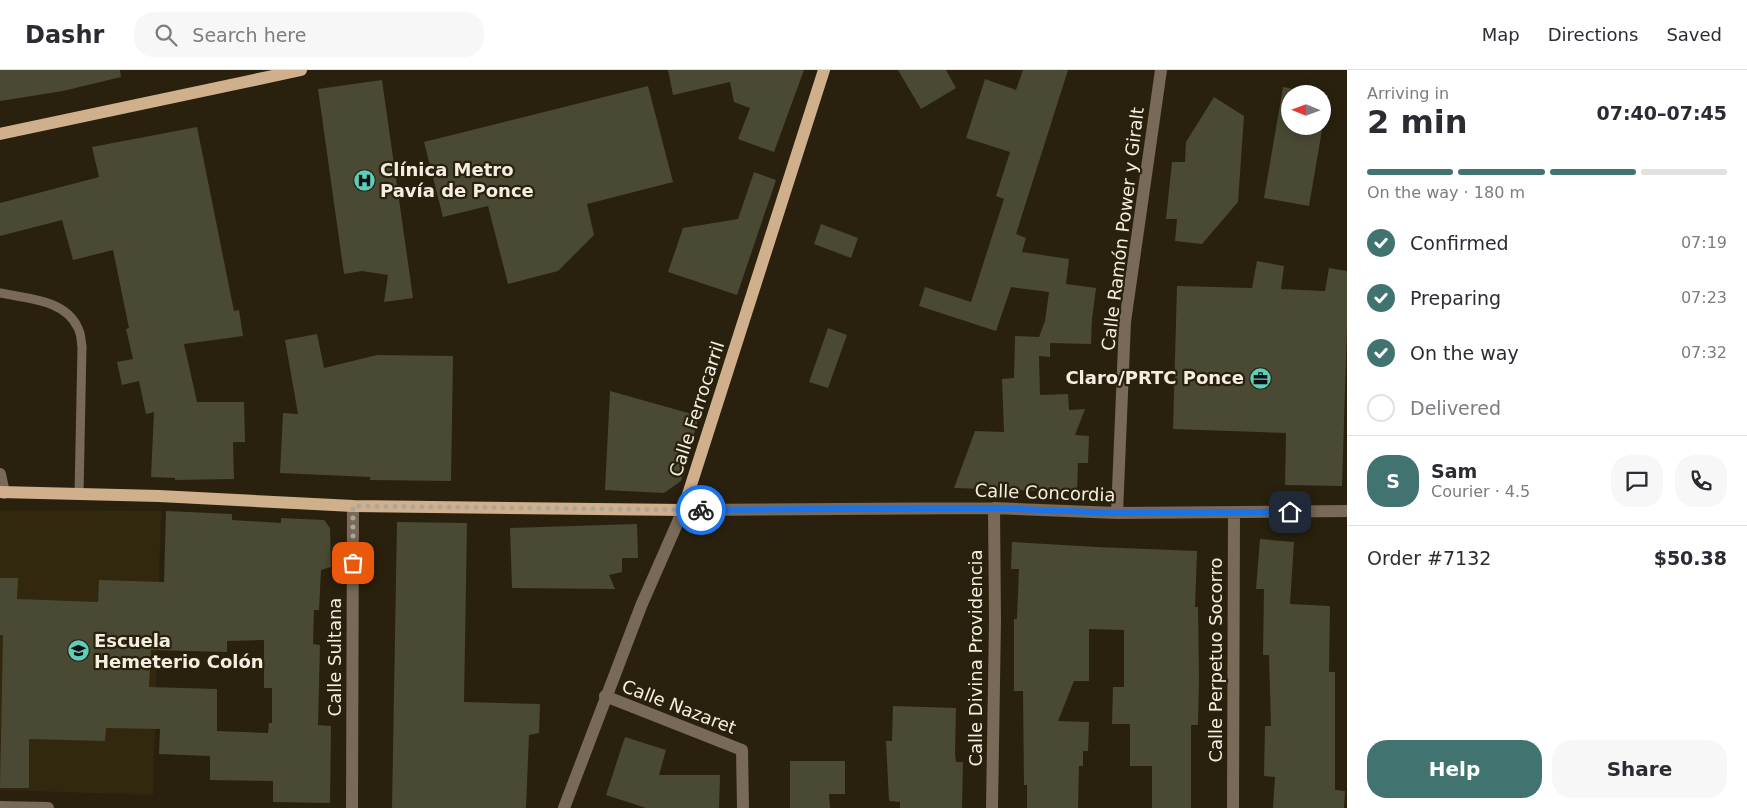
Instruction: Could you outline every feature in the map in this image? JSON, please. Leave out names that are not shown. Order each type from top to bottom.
[{"type":"main road","points":[[0,134],[301,70]]},
{"type":"main road","name":"Calle Ferrocarril","points":[[682,510],[824,70]]},
{"type":"main road","points":[[2,492],[159,496],[353,506],[682,510]]},
{"type":"street","name":"Calle Ramón Power y Giralt","points":[[1117,513],[1125,322],[1161,70]]},
{"type":"street","points":[[0,474],[2,492]]},
{"type":"street","name":"Calle Sultana","points":[[352,808],[353,506]]},
{"type":"street","name":"Calle Concordia","points":[[682,510],[994,508],[1117,513],[1347,511]]},
{"type":"street","name":"Calle Divina Providencia","points":[[992,808],[995,620],[994,508]]},
{"type":"street","name":"Calle Ferrocarril","points":[[564,808],[641,606],[682,510]]},
{"type":"street","name":"Calle Perpetuo Socorro","points":[[1233,808],[1234,512]]},
{"type":"street","name":"Calle Nazaret","points":[[606,696],[742,750],[743,808]]},
{"type":"street","points":[[0,807],[48,808]]},
{"type":"lane","points":[[0,293],[59,306],[73,318],[79,329],[82,347],[79,494]]},
{"type":"shaded area","name":"Escuela Hemeterio Colón","points":[[0,510],[161,511],[153,795],[0,790]]},
{"type":"building","points":[[0,70],[120,70],[121,77],[63,91],[0,101]]},
{"type":"building","points":[[668,70],[804,70],[774,152],[738,139],[750,108],[734,102],[730,82],[673,95]]},
{"type":"building","points":[[898,70],[946,70],[956,88],[921,109]]},
{"type":"building","points":[[1023,70],[1068,70],[1016,234],[1026,238],[1022,252],[1069,259],[1066,284],[1096,288],[1091,344],[1050,343],[1050,357],[1039,356],[1040,395],[1068,394],[1069,410],[1085,409],[1075,435],[1089,436],[1088,463],[1078,463],[1077,492],[954,488],[975,431],[1004,432],[1002,379],[1014,378],[1015,336],[1039,337],[1045,321],[1049,292],[1011,287],[996,331],[919,306],[925,287],[971,302],[1004,199],[996,196],[1010,152],[966,138],[985,79],[1016,90]]},
{"type":"building","name":"Clínica Metro Pavía de Ponce","points":[[382,80],[413,298],[384,302],[388,275],[362,271],[344,274],[318,89]]},
{"type":"building","points":[[648,86],[673,182],[587,204],[594,235],[558,271],[508,284],[488,206],[443,217],[424,142]]},
{"type":"building","points":[[1214,97],[1244,116],[1238,202],[1202,244],[1175,241],[1177,219],[1166,219],[1172,162],[1185,162],[1186,142]]},
{"type":"building","points":[[1281,99],[1281,135],[1321,135],[1309,206],[1264,198]]},
{"type":"building","points":[[197,127],[234,311],[239,310],[243,336],[184,344],[197,402],[244,402],[245,442],[233,442],[234,479],[175,480],[175,478],[151,477],[154,412],[146,414],[139,381],[122,385],[117,362],[133,359],[126,329],[129,328],[113,250],[73,260],[62,220],[0,236],[0,203],[99,177],[92,147]]},
{"type":"building","points":[[754,172],[776,180],[737,295],[668,272],[683,228],[738,219]]},
{"type":"building","points":[[821,224],[858,238],[851,258],[814,244]]},
{"type":"building","name":"Claro/PRTC Ponce","points":[[1257,261],[1284,266],[1281,289],[1325,291],[1329,268],[1347,271],[1342,486],[1285,485],[1286,433],[1173,429],[1177,286],[1252,288]]},
{"type":"building","points":[[828,328],[847,335],[828,388],[809,382]]},
{"type":"building","points":[[317,334],[324,368],[377,355],[453,356],[451,481],[370,480],[370,477],[280,473],[283,413],[298,414],[285,340]]},
{"type":"building","points":[[610,391],[699,416],[681,481],[664,493],[605,490]]},
{"type":"building","points":[[166,511],[232,514],[232,520],[281,523],[281,518],[324,520],[330,528],[331,567],[321,570],[319,610],[314,610],[313,644],[320,645],[318,725],[331,726],[330,803],[273,802],[273,781],[210,780],[210,756],[159,754],[160,729],[106,728],[105,741],[29,739],[29,788],[0,788],[3,635],[0,635],[0,578],[18,578],[17,599],[98,602],[99,580],[164,582]],"holes":[[[264,640],[264,688],[272,688],[272,723],[269,723],[268,733],[217,731],[217,689],[149,687],[151,650],[227,652],[227,641]]]},
{"type":"building","points":[[397,522],[467,523],[464,702],[540,704],[539,733],[529,735],[526,808],[392,808]]},
{"type":"building","points":[[637,524],[638,558],[622,558],[622,572],[609,575],[615,589],[512,588],[510,528]]},
{"type":"building","points":[[1260,539],[1294,542],[1290,604],[1330,606],[1329,672],[1335,672],[1335,790],[1345,791],[1344,808],[1273,808],[1275,777],[1264,776],[1265,726],[1271,726],[1269,655],[1263,655],[1264,589],[1256,589]]},
{"type":"building","points":[[1012,542],[1197,551],[1195,607],[1198,607],[1198,725],[1191,725],[1191,808],[1152,808],[1152,766],[1130,766],[1130,724],[1112,724],[1113,687],[1124,687],[1124,630],[1089,629],[1089,681],[1074,681],[1058,721],[1089,722],[1088,751],[1083,751],[1083,766],[1079,766],[1078,808],[1027,808],[1027,785],[1024,785],[1023,691],[1014,691],[1014,619],[1017,619],[1019,569],[1011,569]]},
{"type":"building","points":[[893,706],[956,708],[956,762],[963,762],[962,808],[900,808],[900,802],[889,801],[886,741],[892,741]]},
{"type":"building","points":[[625,737],[666,750],[659,775],[720,775],[719,808],[646,808],[606,795]]},
{"type":"building","points":[[790,761],[845,761],[845,794],[829,794],[830,808],[790,808]]},
{"type":"way so far","points":[[353,563],[353,506],[701,510]]},
{"type":"place","name":"Clínica Metro Pavía de Ponce","points":[[364,180]]},
{"type":"place","name":"Claro/PRTC Ponce","points":[[1260,378]]},
{"type":"place","name":"Escuela Hemeterio Colón","points":[[78,651]]},
{"type":"route","points":[[701,510],[994,508],[1117,513],[1290,512]]}]
